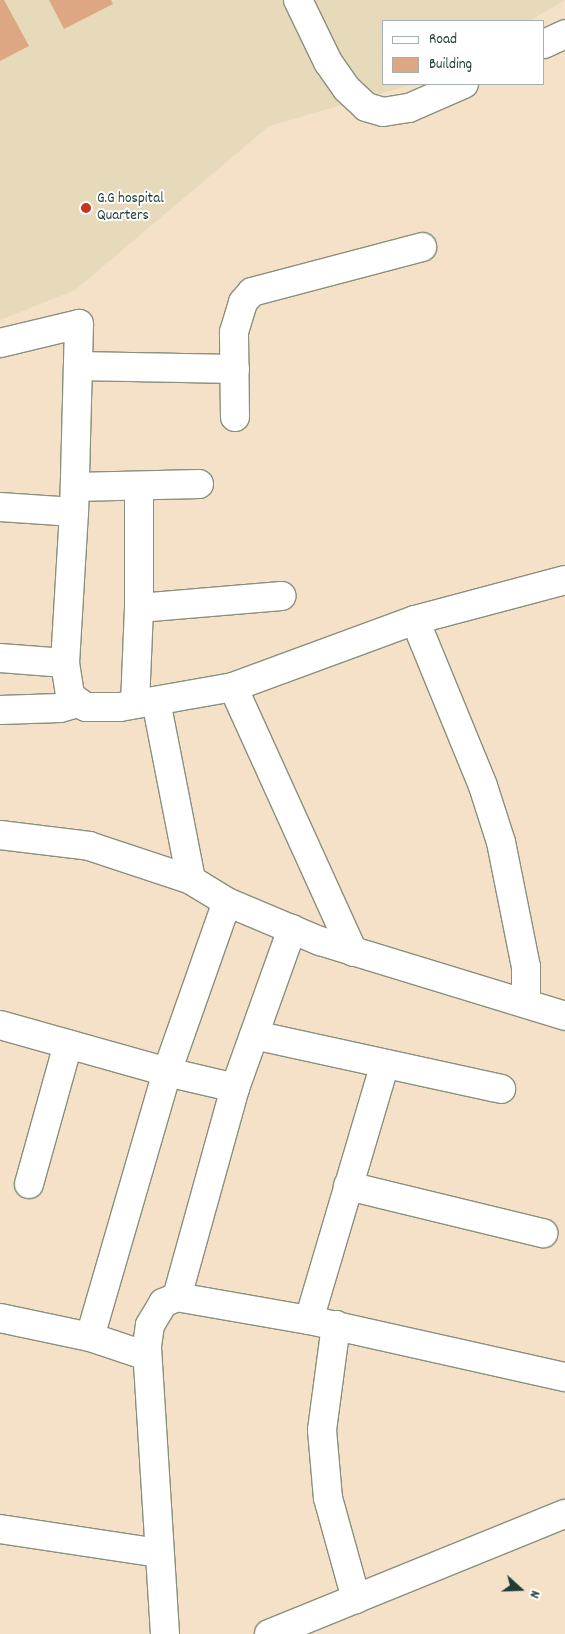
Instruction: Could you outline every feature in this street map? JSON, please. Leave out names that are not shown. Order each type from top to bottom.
[{"type":"street","points":[[298,0],[328,62],[348,89],[366,107],[383,112],[408,108],[462,85]]},
{"type":"street","points":[[235,417],[234,332],[243,302],[252,292],[422,247]]},
{"type":"street","points":[[0,343],[79,324],[74,500],[65,663],[70,696],[78,703],[98,708],[233,688],[415,620],[565,580]]},
{"type":"street","points":[[78,366],[235,369]]},
{"type":"street","points":[[0,507],[74,500],[138,486],[199,484]]},
{"type":"street","points":[[138,486],[139,608],[145,702],[191,880]]},
{"type":"street","points":[[139,608],[281,596]]},
{"type":"street","points":[[415,620],[483,786],[501,842],[526,967],[526,1003]]},
{"type":"street","points":[[0,658],[65,663]]},
{"type":"street","points":[[233,688],[353,952]]},
{"type":"street","points":[[0,710],[60,708],[78,703]]},
{"type":"street","points":[[1,838],[88,846],[191,880],[227,902],[353,952],[526,1003],[563,1022]]},
{"type":"street","points":[[90,1337],[167,1072],[227,902]]},
{"type":"street","points":[[165,1634],[158,1553],[152,1402],[147,1356],[150,1325],[156,1311],[177,1297],[235,1088],[292,929]]},
{"type":"street","points":[[0,1025],[167,1072],[235,1088]]},
{"type":"street","points":[[254,1035],[501,1089]]},
{"type":"street","points":[[29,1184],[68,1044]]},
{"type":"street","points":[[309,1320],[385,1064]]},
{"type":"street","points":[[348,1186],[543,1232]]},
{"type":"street","points":[[177,1297],[336,1325],[565,1377]]},
{"type":"street","points":[[0,1318],[90,1337],[147,1356]]},
{"type":"street","points":[[336,1325],[322,1430],[328,1498],[356,1599]]},
{"type":"street","points":[[269,1634],[565,1514]]},
{"type":"street","points":[[0,1529],[158,1553]]},
{"type":"shaded area","name":"G.G hospital Quarters","points":[[0,0],[565,0],[531,20],[382,20],[382,85],[411,85],[269,126],[75,290],[0,320]]},
{"type":"building","points":[[0,0],[4,0],[29,46],[0,61]]},
{"type":"building","points":[[49,0],[111,0],[113,4],[64,29]]},
{"type":"place","name":"G.G hospital Quarters","points":[[86,208]]}]
